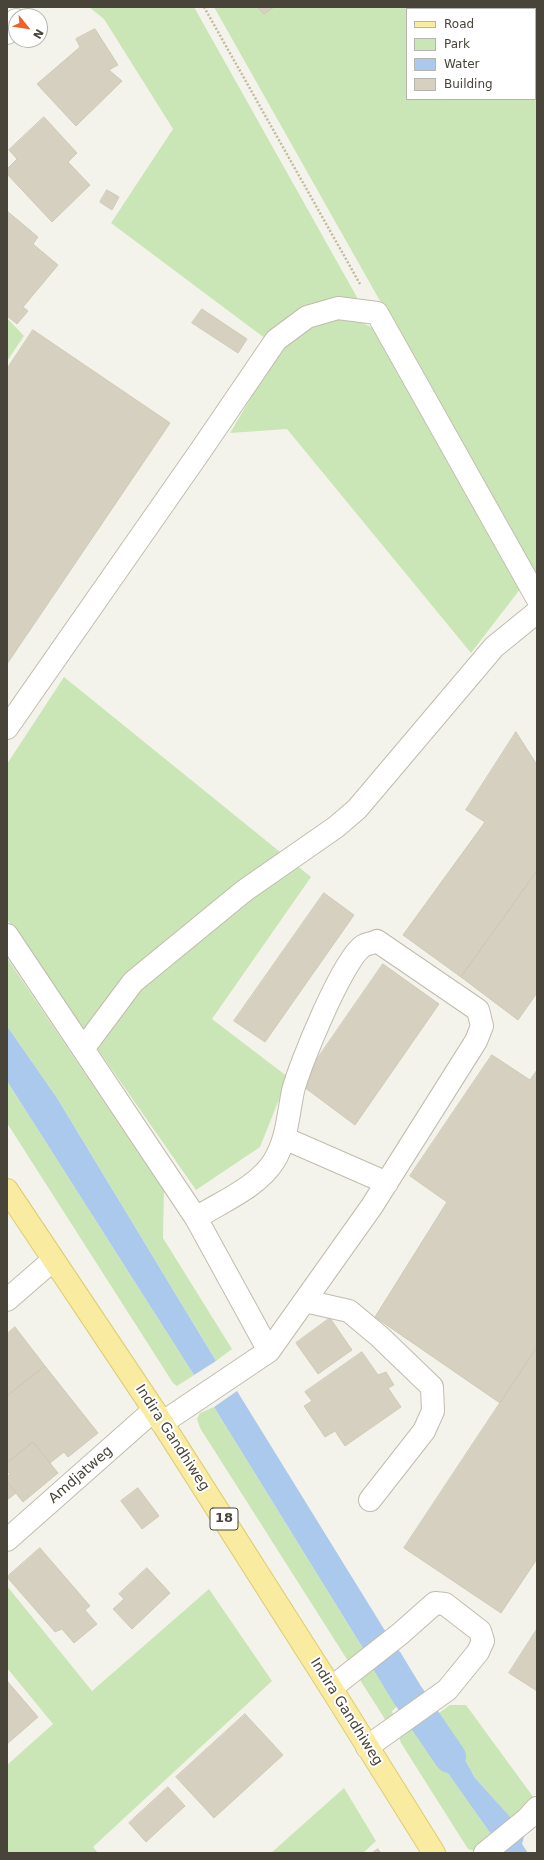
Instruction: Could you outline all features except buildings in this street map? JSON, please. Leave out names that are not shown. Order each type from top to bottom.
[{"type":"main road","name":"Indira Gandhiweg","points":[[7,1190],[158,1416],[434,1853]]},
{"type":"street","points":[[7,728],[202,450],[276,340],[307,317],[338,308],[377,313],[537,598]]},
{"type":"street","points":[[83,1049],[133,982],[244,891],[342,823],[358,810],[494,647],[537,612]]},
{"type":"street","points":[[7,934],[196,1218],[269,1351],[387,1183],[476,1041],[482,1026],[478,1010],[377,941],[363,946],[352,958],[321,1018],[294,1090],[284,1138],[274,1161],[258,1181],[196,1218]]},
{"type":"street","points":[[284,1138],[387,1183]]},
{"type":"street","points":[[7,1300],[53,1260]]},
{"type":"street","points":[[305,1301],[348,1311],[379,1336],[432,1387],[433,1411],[424,1431],[370,1500]]},
{"type":"street","name":"Amdjatweg","points":[[7,1540],[158,1416],[192,1402],[269,1351]]},
{"type":"street","points":[[331,1688],[400,1634],[435,1603],[445,1604],[480,1631],[483,1641],[478,1652],[447,1690],[367,1747]]},
{"type":"street","points":[[485,1853],[532,1814]]},
{"type":"path","points":[[204,7],[377,313]]},
{"type":"green space","points":[[89,7],[194,7],[358,299],[336,301],[266,339],[111,223],[173,129],[104,19]]},
{"type":"green space","points":[[214,7],[537,7],[537,579]]},
{"type":"green space","points":[[327,317],[354,318],[376,330],[521,588],[471,653],[287,429],[230,433],[283,344]]},
{"type":"green space","points":[[7,318],[24,336],[7,361]]},
{"type":"green space","points":[[64,677],[311,877],[212,1019],[288,1077],[260,1147],[196,1190],[7,919],[7,764]]},
{"type":"green space","points":[[7,958],[164,1191],[163,1238],[232,1349],[216,1361],[57,1098],[7,1026]]},
{"type":"green space","points":[[7,1081],[194,1375],[177,1386],[173,1383],[7,1123]]},
{"type":"green space","points":[[214,1407],[398,1705],[392,1711],[394,1720],[388,1724],[200,1428],[197,1419],[200,1413]]},
{"type":"green space","points":[[7,1586],[92,1691],[209,1589],[272,1681],[93,1847],[98,1853],[7,1853],[7,1765],[53,1724],[7,1668]]},
{"type":"green space","points":[[450,1705],[466,1705],[534,1798],[514,1821],[475,1778],[439,1713]]},
{"type":"green space","points":[[416,1728],[493,1837],[478,1852],[468,1849],[401,1743],[399,1737],[403,1731]]},
{"type":"green space","points":[[344,1788],[376,1841],[363,1853],[271,1853]]},
{"type":"water","points":[[7,1026],[57,1098],[216,1361],[194,1375],[7,1081]]},
{"type":"water","points":[[237,1391],[421,1689],[398,1705],[214,1407]]},
{"type":"water","points":[[439,1713],[475,1778],[514,1821],[493,1837],[416,1728]]},
{"type":"water","points":[[526,1830],[522,1844],[528,1853],[498,1853]]},
{"type":"waterway","points":[[387,1661],[407,1694],[450,1757]]}]
